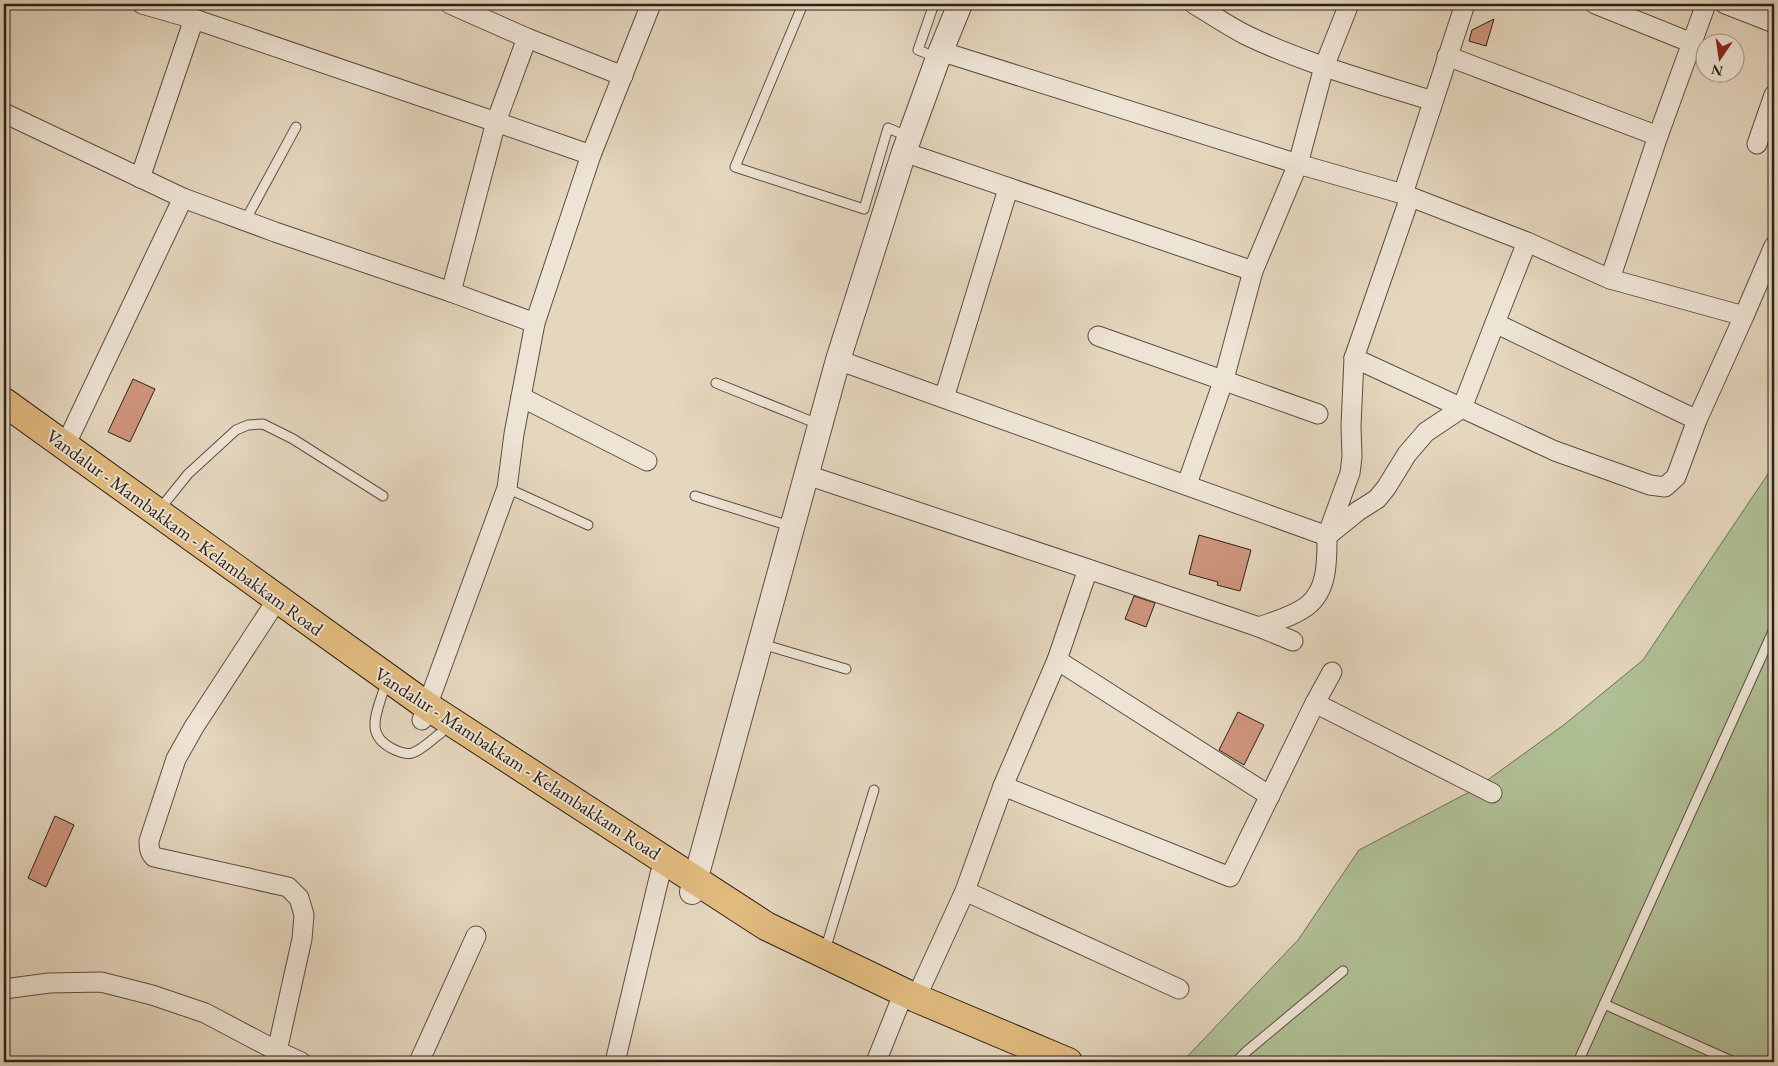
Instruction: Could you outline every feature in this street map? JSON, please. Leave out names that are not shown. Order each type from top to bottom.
[{"type":"main road","name":"Vandalur - Mambakkam - Kelambakkam Road","points":[[4,402],[157,512],[430,720]]},
{"type":"main road","name":"Vandalur - Mambakkam - Kelambakkam Road","points":[[4,418],[272,609],[383,692],[694,886],[908,1000],[1034,1062]]},
{"type":"main road","name":"Vandalur - Mambakkam - Kelambakkam Road","points":[[694,886],[760,938],[908,1000],[1068,1062]]},
{"type":"street","points":[[142,4],[194,19],[591,155]]},
{"type":"street","points":[[450,4],[527,38],[622,76]]},
{"type":"street","points":[[430,720],[507,488],[535,322],[591,155],[651,4]]},
{"type":"street","points":[[694,886],[838,360],[906,145],[939,54],[960,4]]},
{"type":"street","points":[[1194,4],[1245,35],[1324,67],[1433,101]]},
{"type":"street","points":[[1187,484],[1224,379],[1253,271],[1298,164],[1324,67],[1349,4]]},
{"type":"street","points":[[1260,627],[1307,606],[1317,595],[1325,577],[1327,536],[1350,473],[1352,458],[1351,426],[1354,358],[1406,196],[1433,101],[1464,4]]},
{"type":"street","points":[[1595,4],[1692,43]]},
{"type":"street","points":[[1610,278],[1658,136],[1706,4]]},
{"type":"street","points":[[1725,4],[1774,24]]},
{"type":"street","points":[[140,178],[194,19]]},
{"type":"street","points":[[451,292],[496,122],[527,38]]},
{"type":"street","points":[[939,54],[1406,196],[1527,242],[1610,278],[1744,316]]},
{"type":"street","points":[[1447,56],[1658,136]]},
{"type":"street","points":[[1757,144],[1774,95]]},
{"type":"street","points":[[4,113],[183,198],[535,322]]},
{"type":"street","points":[[906,145],[1008,188],[1253,271]]},
{"type":"street","points":[[944,398],[1008,188]]},
{"type":"street","points":[[65,446],[183,198]]},
{"type":"street","points":[[1327,536],[1358,511],[1377,499],[1407,454],[1426,432],[1462,408],[1527,242]]},
{"type":"street","points":[[1354,358],[1555,451],[1650,485],[1665,486],[1676,477],[1697,420],[1774,246]]},
{"type":"street","points":[[1495,323],[1697,420]]},
{"type":"street","points":[[1098,336],[1224,379],[1318,414]]},
{"type":"street","points":[[838,360],[1187,484],[1327,536]]},
{"type":"street","points":[[521,397],[647,461]]},
{"type":"street","points":[[807,475],[1260,627],[1293,641]]},
{"type":"street","points":[[876,1062],[965,891],[1003,786],[1057,660],[1088,569]]},
{"type":"street","points":[[272,609],[194,726],[176,759],[149,846],[154,857],[288,887],[299,898],[304,915],[302,939],[277,1051]]},
{"type":"street","points":[[1057,660],[1270,796]]},
{"type":"street","points":[[1003,786],[1230,877],[1332,672]]},
{"type":"street","points":[[1315,703],[1492,793]]},
{"type":"street","points":[[616,1062],[663,867]]},
{"type":"street","points":[[965,891],[1178,989]]},
{"type":"street","points":[[419,1062],[476,936]]},
{"type":"street","points":[[4,989],[49,983],[101,982],[152,995],[205,1013],[301,1062]]},
{"type":"lane","points":[[803,4],[735,167],[864,209],[888,128],[906,145]]},
{"type":"lane","points":[[934,4],[918,50],[939,54]]},
{"type":"lane","points":[[245,221],[296,127]]},
{"type":"lane","points":[[716,383],[821,425]]},
{"type":"lane","points":[[157,512],[188,474],[236,430],[248,425],[263,424],[294,438],[382,496]]},
{"type":"lane","points":[[507,488],[588,525]]},
{"type":"lane","points":[[695,496],[793,527]]},
{"type":"lane","points":[[1578,1062],[1774,629]]},
{"type":"lane","points":[[761,644],[846,669]]},
{"type":"lane","points":[[383,692],[374,718],[375,730],[381,742],[403,753],[412,753],[430,720]]},
{"type":"lane","points":[[824,954],[874,790]]},
{"type":"lane","points":[[1236,1062],[1246,1051],[1343,970]]},
{"type":"lane","points":[[1604,1004],[1734,1062]]},
{"type":"green space","points":[[1774,465],[1774,1062],[1182,1062],[1298,940],[1359,850],[1475,789],[1565,724],[1643,660]]},
{"type":"building","points":[[1494,19],[1486,46],[1469,41],[1472,30]]},
{"type":"building","points":[[133,379],[155,389],[130,442],[108,432]]},
{"type":"building","points":[[1199,535],[1251,550],[1240,591],[1217,585],[1218,582],[1189,574]]},
{"type":"building","points":[[1134,596],[1155,603],[1146,627],[1125,619]]},
{"type":"building","points":[[1238,712],[1264,725],[1244,765],[1219,750]]},
{"type":"building","points":[[55,816],[74,825],[46,887],[28,878]]}]
